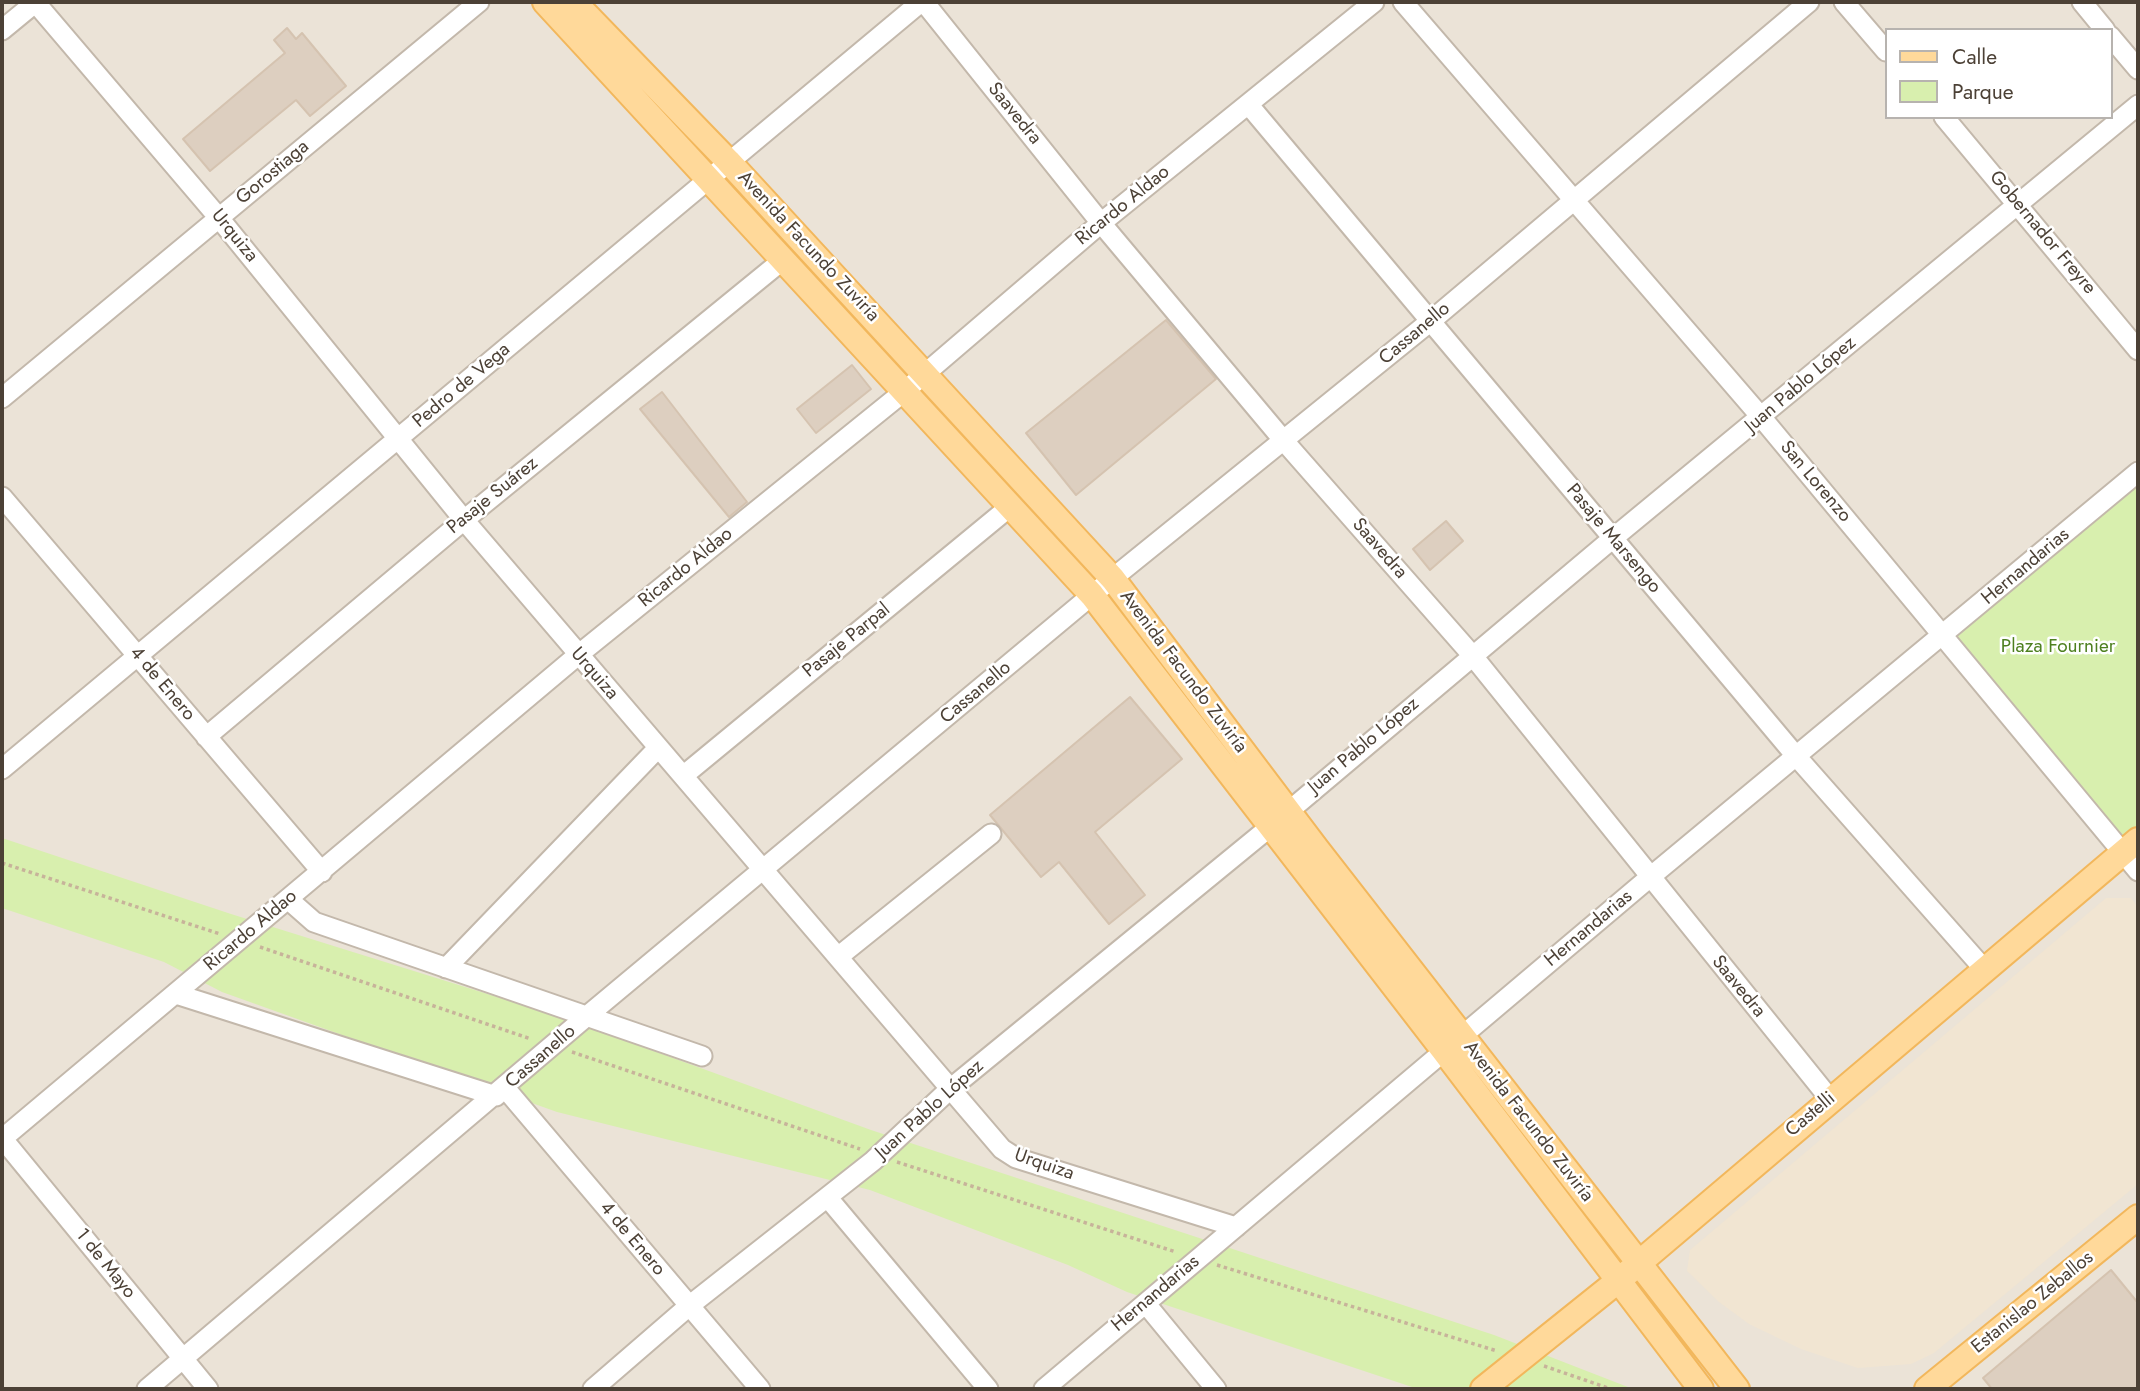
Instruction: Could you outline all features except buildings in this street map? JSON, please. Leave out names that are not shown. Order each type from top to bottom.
[{"type":"main road","name":"Avenida Facundo Zuviría","points":[[545,2],[906,390],[1092,595],[1279,819],[1453,1044],[1638,1263],[1737,1389]]},
{"type":"main road","name":"Avenida Facundo Zuviría","points":[[574,2],[728,161],[1113,579],[1279,819]]},
{"type":"main road","name":"Castelli","points":[[1483,1389],[1619,1280],[1984,969],[2133,855]]},
{"type":"main road","name":"Avenida Facundo Zuviría","points":[[1453,1044],[1619,1280],[1701,1389]]},
{"type":"main road","name":"Estanislao Zeballos","points":[[1928,1389],[2138,1217]]},
{"type":"main road","points":[[1673,1352],[1706,1376],[1717,1389]]},
{"type":"street","name":"Urquiza","points":[[35,2],[219,218],[464,520],[1002,1149],[1016,1158],[1236,1227]]},
{"type":"street","points":[[2,30],[35,2]]},
{"type":"street","name":"Gorostiaga","points":[[2,398],[479,2]]},
{"type":"street","name":"Pedro de Vega","points":[[2,769],[728,161],[923,2]]},
{"type":"street","name":"Saavedra","points":[[923,2],[1101,223],[1284,441],[1472,655],[1649,878],[1830,1099]]},
{"type":"street","name":"Ricardo Aldao","points":[[2,1139],[578,655],[906,390],[1101,223],[1374,2]]},
{"type":"street","name":"San Lorenzo","points":[[1403,2],[1762,418],[1943,637],[2133,855]]},
{"type":"street","name":"Cassanello","points":[[147,1389],[587,1016],[1092,595],[1432,320],[1809,2]]},
{"type":"street","points":[[1844,2],[1884,49]]},
{"type":"street","points":[[2082,2],[2103,28]]},
{"type":"street","points":[[2112,38],[2138,69]]},
{"type":"street","name":"Pasaje Marsengo","points":[[1248,104],[1796,756],[1984,969]]},
{"type":"street","name":"Juan Pablo López","points":[[593,1389],[689,1306],[879,1156],[950,1089],[2138,105]]},
{"type":"street","name":"Gobernador Freyre","points":[[1946,119],[2138,350]]},
{"type":"street","name":"Pasaje Suárez","points":[[206,737],[464,520],[784,259]]},
{"type":"street","name":"Hernandarias","points":[[1044,1389],[1649,878],[1943,637],[2138,472]]},
{"type":"street","name":"4 de Enero","points":[[2,497],[322,872]]},
{"type":"street","name":"Pasaje Parpal","points":[[683,776],[1012,505]]},
{"type":"street","points":[[446,968],[658,748]]},
{"type":"street","points":[[838,957],[991,834]]},
{"type":"street","points":[[289,900],[314,922],[702,1056]]},
{"type":"street","points":[[176,994],[500,1092]]},
{"type":"street","name":"4 de Enero","points":[[500,1092],[760,1389]]},
{"type":"street","name":"1 de Mayo","points":[[2,1139],[208,1389]]},
{"type":"street","points":[[828,1198],[988,1389]]},
{"type":"street","points":[[1146,1304],[1216,1389]]},
{"type":"path","points":[[2,863],[240,940],[879,1156],[1197,1259],[1521,1358],[1611,1389]]},
{"type":"shaded area","points":[[2,2],[2138,2],[2138,1389],[2,1389]]},
{"type":"shaded area","points":[[2106,898],[2131,898],[2138,907],[2138,1184],[1934,1353],[1911,1364],[1858,1368],[1801,1349],[1749,1324],[1719,1302],[1687,1271],[1690,1250]]},
{"type":"green space","name":"Plaza Fournier","points":[[2138,472],[2138,840],[2123,853],[1943,637]]},
{"type":"green space","points":[[2,838],[231,914],[555,1015],[871,1130],[1494,1335],[1633,1389],[1418,1389],[1127,1292],[1068,1265],[870,1190],[557,1112],[222,992],[164,962],[2,908]]}]
